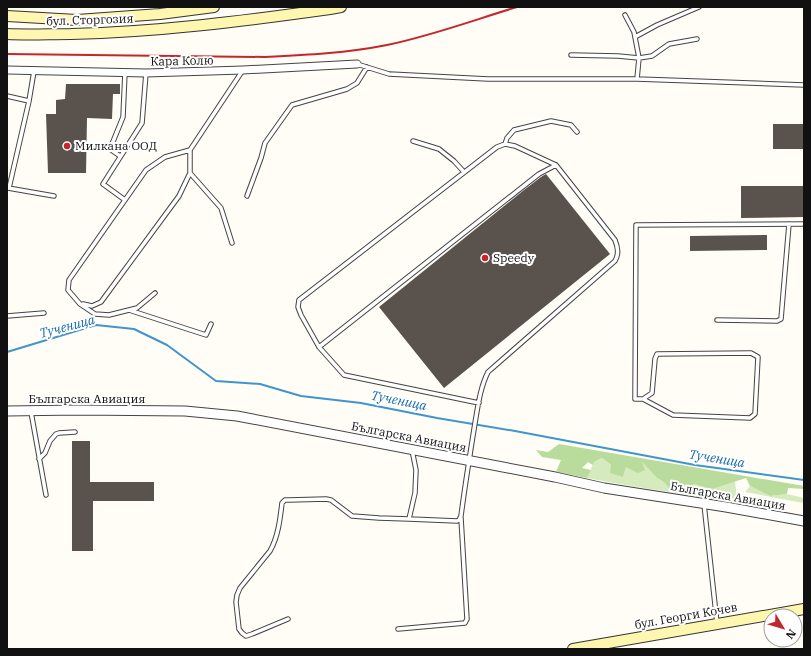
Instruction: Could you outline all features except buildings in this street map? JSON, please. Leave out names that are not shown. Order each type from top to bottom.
[{"type":"main road","name":"бул. Сторгозия","points":[[7,16],[77,20],[160,14],[214,7]]},
{"type":"main road","name":"бул. Сторгозия","points":[[7,34],[103,33],[173,28],[218,24],[341,7]]},
{"type":"main road","name":"бул. Георги Кочев","points":[[573,649],[804,609]]},
{"type":"street","name":"Кара Колю","points":[[7,70],[146,73],[357,64]]},
{"type":"street","name":"Българска Авиация","points":[[7,411],[78,410],[185,412],[237,416],[469,460],[604,488],[704,503],[804,521]]},
{"type":"lane","points":[[635,37],[657,25],[699,7]]},
{"type":"lane","points":[[625,15],[634,32],[639,58],[637,79]]},
{"type":"lane","points":[[571,55],[639,58],[652,56],[669,44],[698,39]]},
{"type":"lane","points":[[357,64],[389,74],[480,78],[637,79],[804,85]]},
{"type":"lane","points":[[246,196],[261,158],[265,143],[292,105],[347,89],[357,83],[367,68]]},
{"type":"lane","points":[[80,304],[92,306],[100,302],[179,196],[190,172],[190,150],[243,70]]},
{"type":"lane","points":[[34,71],[29,101],[8,188],[54,196]]},
{"type":"lane","points":[[120,156],[110,149],[122,117],[125,72]]},
{"type":"lane","points":[[125,200],[103,184],[142,123],[146,73]]},
{"type":"lane","points":[[7,96],[29,101]]},
{"type":"lane","points":[[505,144],[507,138],[514,130],[550,121],[571,125],[577,132]]},
{"type":"lane","points":[[413,141],[439,149],[454,161],[464,172]]},
{"type":"lane","points":[[398,629],[465,623],[467,619],[461,518],[476,416],[479,403],[483,382],[488,372],[615,261],[618,256],[618,246],[615,240],[556,165],[515,146],[505,144],[497,147],[299,300],[298,307],[319,347],[344,375],[479,403]]},
{"type":"lane","points":[[154,293],[137,308],[109,315],[95,314],[80,304],[68,290],[69,280],[146,170],[165,157],[190,150]]},
{"type":"lane","points":[[319,347],[539,174],[556,165]]},
{"type":"lane","points":[[190,172],[221,208],[232,243]]},
{"type":"lane","points":[[717,320],[777,321],[781,319],[789,224]]},
{"type":"lane","points":[[643,399],[652,392],[655,359],[657,354],[751,353],[758,357],[755,414],[750,418],[673,415],[643,399],[635,399],[636,225],[804,224]]},
{"type":"lane","points":[[128,310],[206,335],[211,324]]},
{"type":"lane","points":[[7,316],[44,313]]},
{"type":"lane","points":[[31,411],[46,495]]},
{"type":"lane","points":[[39,459],[45,453],[50,441],[56,434],[75,432]]},
{"type":"lane","points":[[409,518],[415,493],[416,470],[412,449]]},
{"type":"lane","points":[[288,619],[246,636],[239,629],[236,602],[240,588],[270,552],[280,522],[282,503],[285,500],[331,500],[352,516],[457,521],[461,518]]},
{"type":"lane","points":[[704,503],[718,624]]},
{"type":"green space","points":[[559,444],[804,486],[804,489],[788,488],[787,494],[770,496],[750,486],[746,478],[712,489],[694,484],[686,490],[671,490],[642,462],[645,470],[638,473],[626,467],[623,477],[610,473],[611,465],[602,458],[594,462],[593,465],[588,462],[582,468],[591,470],[587,478],[556,472],[561,460],[542,457],[536,450],[548,452]]},
{"type":"green space","points":[[602,458],[623,477],[626,467],[645,470],[641,461],[671,490],[686,490],[694,484],[712,489],[735,481],[736,503],[587,478],[594,462]]},
{"type":"green space","points":[[750,486],[770,496],[787,494],[804,498],[804,508],[803,503],[745,492]]},
{"type":"waterway","name":"Тученица","points":[[7,352],[96,325],[134,329],[167,345],[216,381],[260,384],[301,396],[361,403],[695,465],[804,480]]},
{"type":"railway","points":[[7,54],[265,57],[326,53],[387,45],[436,32],[517,7]]},
{"type":"place","name":"Милкана OOД","points":[[67,146]]},
{"type":"place","name":"Speedy","points":[[485,258]]}]
